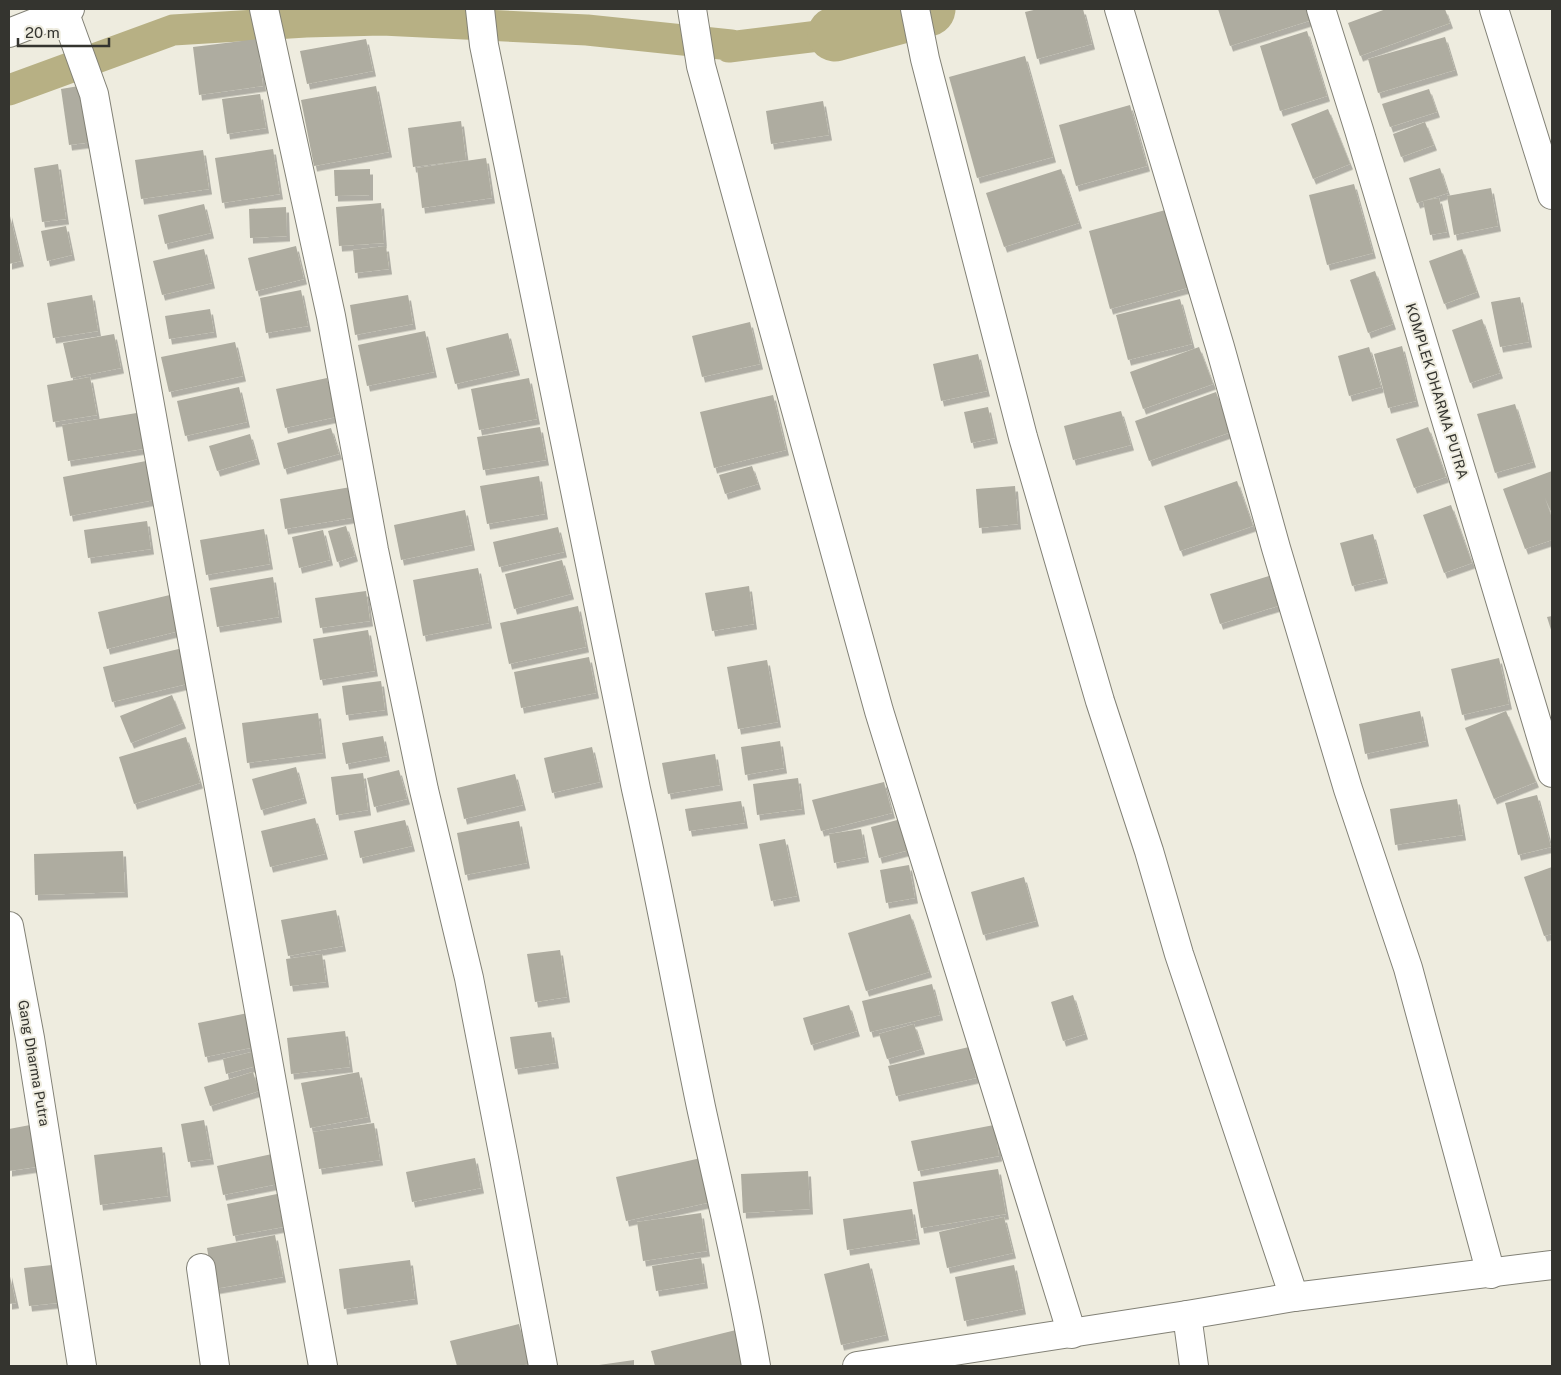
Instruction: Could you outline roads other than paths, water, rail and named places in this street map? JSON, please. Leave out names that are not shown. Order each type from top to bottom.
[{"type":"street","points":[[264,9],[331,316],[374,550],[424,790],[469,978],[543,1366]]},
{"type":"street","points":[[480,9],[484,45],[656,881],[682,1017],[738,1269],[756,1366]]},
{"type":"street","points":[[692,9],[701,66],[879,711],[1072,1334]]},
{"type":"street","points":[[915,9],[924,58],[1023,437],[1100,701],[1149,851],[1179,954],[1294,1297]]},
{"type":"street","points":[[1119,9],[1220,347],[1276,548],[1348,789],[1408,968],[1491,1274]]},
{"type":"street","name":"KOMPLEK DHARMA PUTRA","points":[[1321,9],[1552,773]]},
{"type":"street","points":[[1494,9],[1552,195]]},
{"type":"street","points":[[9,33],[68,13],[94,94],[323,1366]]},
{"type":"street","name":"Gang Dharma Putra","points":[[9,926],[30,1038],[82,1366]]},
{"type":"street","points":[[857,1366],[988,1356],[1072,1334],[1294,1297],[1552,1265]]},
{"type":"street","points":[[201,1268],[215,1366]]},
{"type":"street","points":[[1187,1315],[1194,1366]]},
{"type":"waterway","points":[[835,34],[928,9]]},
{"type":"waterway","points":[[9,90],[173,30],[306,22],[382,20],[587,30],[731,45],[729,47],[835,34]]}]
